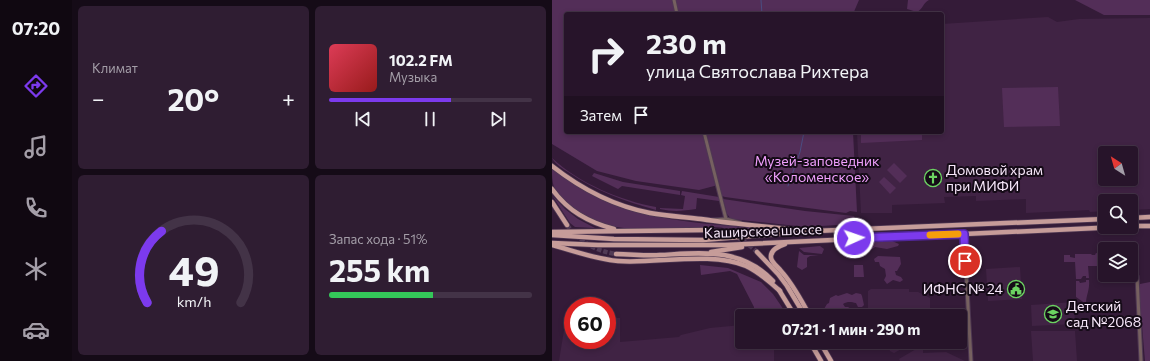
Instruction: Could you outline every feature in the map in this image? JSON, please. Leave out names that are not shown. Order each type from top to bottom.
[{"type":"main road","points":[[552,166],[575,183],[592,192],[632,208],[648,212],[711,221],[815,231]]},
{"type":"main road","points":[[552,189],[564,204],[577,214],[593,222],[621,231]]},
{"type":"main road","points":[[552,202],[567,225]]},
{"type":"main road","points":[[1138,218],[1150,217]]},
{"type":"main road","name":"Каширское шоссе","points":[[552,236],[614,239],[703,240],[815,231],[1098,219]]},
{"type":"main road","points":[[1138,226],[1150,226]]},
{"type":"main road","name":"Каширское шоссе","points":[[552,244],[650,246],[759,244],[1098,228]]},
{"type":"main road","name":"Каширское шоссе","points":[[552,232],[707,230]]},
{"type":"main road","points":[[793,242],[777,247],[771,258],[773,263],[789,281],[806,309]]},
{"type":"main road","points":[[552,244],[593,257],[616,261],[710,259],[732,262],[756,272],[780,291]]},
{"type":"main road","points":[[703,253],[759,244]]},
{"type":"main road","points":[[757,252],[783,280],[801,309]]},
{"type":"main road","points":[[703,253],[724,254],[746,261],[766,275],[780,291],[791,309]]},
{"type":"main road","name":"Каширское шоссе","points":[[616,254],[651,255],[703,253]]},
{"type":"main road","points":[[814,349],[821,361]]},
{"type":"main road","points":[[824,349],[830,359]]},
{"type":"main road","points":[[826,349],[830,359]]},
{"type":"street","points":[[674,0],[677,12]]},
{"type":"street","points":[[704,134],[726,219]]},
{"type":"street","points":[[711,221],[726,219],[742,224]]},
{"type":"street","points":[[964,234],[970,361]]},
{"type":"street","points":[[1137,282],[1141,361]]},
{"type":"shaded area","points":[[1048,17],[1057,22],[1079,19],[1150,18],[1150,209],[1138,210],[1138,194],[1098,194],[1098,211],[1090,212],[1089,210],[1026,213],[1026,199],[976,201],[976,196],[944,197],[945,203],[892,205],[892,213],[861,213],[857,134],[944,134],[944,24]]},
{"type":"shaded area","points":[[1020,267],[1022,299],[988,301],[986,269]]},
{"type":"shaded area","points":[[871,289],[909,289],[909,292],[918,292],[930,298],[930,309],[868,309],[868,291]]},
{"type":"shaded area","name":"Детский сад №2068","points":[[1074,302],[1075,324],[1032,326],[1031,305]]},
{"type":"shaded area","points":[[616,318],[620,318],[620,342],[679,337],[681,335],[710,328],[735,326],[735,349],[774,349],[774,361],[559,361],[564,330],[564,349],[616,349]]},
{"type":"shaded area","points":[[1031,331],[1075,331],[1077,361],[1033,361]]},
{"type":"shaded area","points":[[889,349],[901,349],[894,353]]},
{"type":"shaded area","points":[[916,349],[923,349],[923,353],[946,352],[965,361],[900,361],[899,359]]},
{"type":"green space","name":"Музей-заповедник «Коломенское»","points":[[552,0],[859,0],[854,12],[564,12],[564,134],[853,134],[857,212],[850,211],[846,213],[725,197],[722,196],[718,185],[699,190],[636,181],[597,171],[552,144]]},
{"type":"green space","points":[[908,0],[929,0],[917,12],[907,9]]},
{"type":"green space","points":[[1075,0],[1150,0],[1150,15],[1104,15]]},
{"type":"green space","points":[[1058,87],[1060,126],[1004,127],[1002,88]]},
{"type":"green space","points":[[922,134],[922,140],[861,143],[861,135]]},
{"type":"green space","points":[[552,158],[574,175],[601,190],[629,200],[656,207],[656,210],[621,199],[589,185],[562,168]]},
{"type":"green space","points":[[894,163],[907,176],[900,183],[887,170]]},
{"type":"green space","points":[[552,168],[576,185],[601,199],[642,213],[687,222],[776,229],[776,231],[739,233],[739,231],[721,227],[638,229],[601,223],[584,216],[560,196],[553,185]]},
{"type":"green space","points":[[594,173],[623,182],[680,191],[680,195],[622,186],[618,189],[592,176]]},
{"type":"green space","points":[[884,177],[896,188],[890,194],[879,182]]},
{"type":"green space","points":[[682,191],[719,197],[719,201],[697,198],[696,209],[669,211],[660,209],[683,209],[685,196],[681,195]]},
{"type":"green space","points":[[552,195],[565,209],[578,219],[595,228],[575,227],[570,223]]},
{"type":"green space","points":[[723,199],[805,211],[854,216],[855,218],[852,224],[806,227],[731,219],[727,214]]},
{"type":"green space","points":[[876,240],[882,242],[892,241],[899,244],[898,246],[887,249],[875,247],[869,251],[858,249],[848,252],[843,248],[850,243],[863,241],[867,243]]},
{"type":"green space","points":[[820,246],[824,249],[822,254],[804,252],[799,248]]},
{"type":"green space","points":[[799,251],[804,255],[819,255],[810,256],[807,258],[807,267],[802,270],[797,267]]},
{"type":"green space","points":[[1096,253],[1098,253],[1098,263],[1097,266],[1088,266],[1089,278],[1083,276],[1081,279],[1076,279],[1075,262],[1064,262],[1064,255],[1070,255],[1070,257],[1075,258],[1075,254],[1095,255]]},
{"type":"green space","points":[[878,256],[900,257],[901,264],[897,271],[895,271],[896,275],[901,277],[903,280],[900,282],[893,280],[887,284],[884,280],[886,276],[885,269],[880,266],[879,262],[875,262],[874,259]]},
{"type":"green space","points":[[700,265],[728,268],[761,282],[773,294],[783,309],[754,309],[737,274],[730,271],[701,275]]},
{"type":"green space","points":[[854,265],[863,265],[864,277],[854,277]]},
{"type":"green space","points":[[1086,280],[1089,280],[1089,284],[1086,304],[1076,297],[1076,281],[1079,281],[1080,283],[1086,282]]},
{"type":"green space","points":[[1150,282],[1150,361],[1145,361],[1140,284]]},
{"type":"green space","points":[[847,293],[852,295],[856,293],[861,294],[864,305],[862,307],[858,307],[856,303],[848,302],[843,304],[845,307],[851,309],[824,309],[829,303],[830,298],[836,295],[838,296]]},
{"type":"waterway","points":[[761,0],[762,12]]},
{"type":"waterway","points":[[788,186],[800,152],[804,134]]},
{"type":"tunnel","points":[[567,225],[588,245],[601,251],[616,254]]},
{"type":"tunnel","points":[[707,230],[722,232],[734,236],[757,252]]},
{"type":"slow traffic","points":[[930,235],[958,234]]},
{"type":"place","name":"Домовой храм при МИФИ","points":[[933,178]]},
{"type":"place","name":"ИФНС № 24","points":[[1016,289]]},
{"type":"place","name":"Детский сад №2068","points":[[1053,314]]},
{"type":"route","points":[[854,238],[964,234],[965,261]]}]
